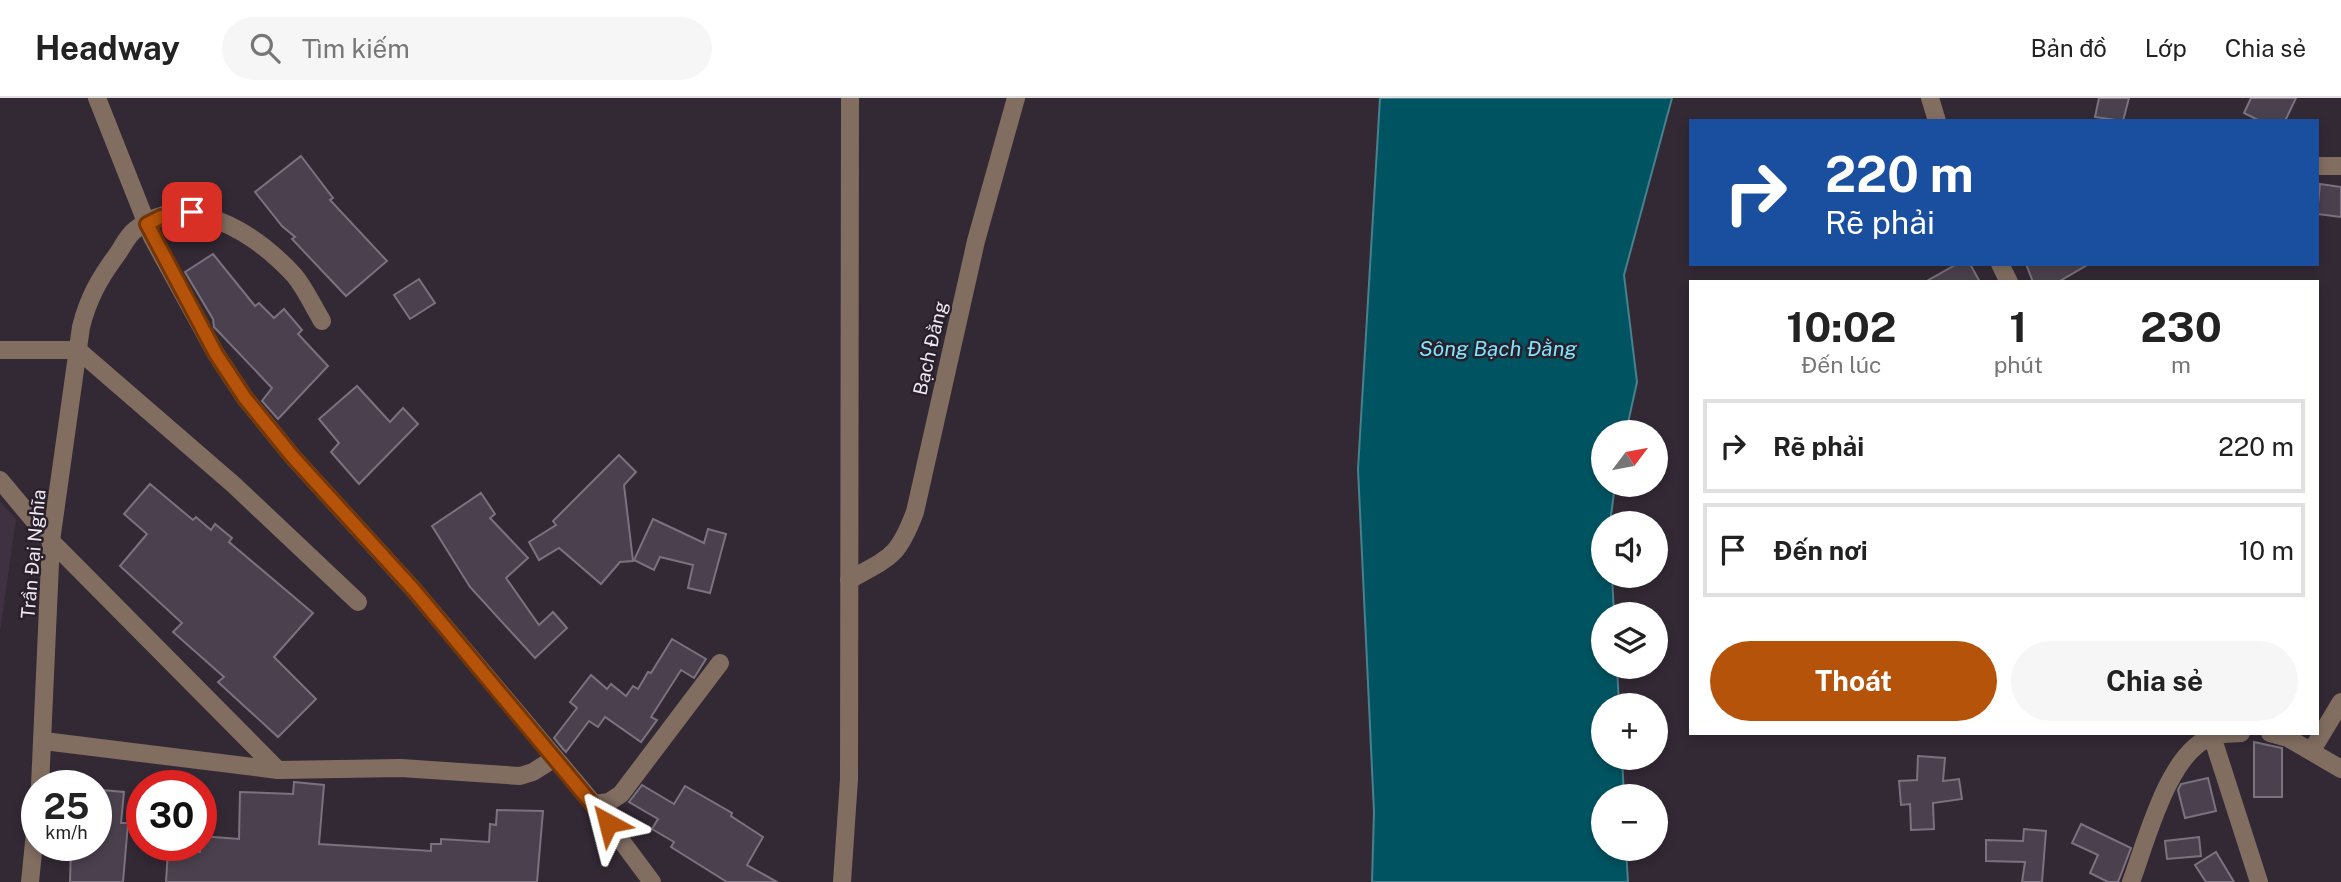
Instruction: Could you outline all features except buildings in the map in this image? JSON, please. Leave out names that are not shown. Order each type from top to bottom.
[{"type":"street","points":[[97,98],[147,224],[216,354],[245,398],[292,456],[414,590],[594,804],[652,882]]},
{"type":"street","points":[[842,882],[849,779],[850,98]]},
{"type":"street","name":"Bạch Đằng","points":[[849,580],[883,562],[902,545],[915,512],[976,240],[1016,98]]},
{"type":"street","points":[[1930,98],[1937,119]]},
{"type":"street","points":[[2319,166],[2341,166]]},
{"type":"street","points":[[147,224],[161,217],[192,212],[220,221],[252,237],[295,277],[322,321]]},
{"type":"street","name":"Trần Đại Nghĩa","points":[[41,770],[51,541],[81,327],[89,297],[104,271],[135,230],[147,224]]},
{"type":"street","points":[[0,350],[78,350],[234,485],[358,603]]},
{"type":"street","points":[[0,480],[51,541],[278,770]]},
{"type":"street","points":[[594,804],[609,802],[621,794],[720,663]]},
{"type":"street","points":[[2312,750],[2341,702]]},
{"type":"street","points":[[2131,882],[2171,779],[2187,756],[2211,735]]},
{"type":"street","points":[[2212,735],[2259,882]]},
{"type":"street","points":[[2277,735],[2312,750],[2341,769]]},
{"type":"street","points":[[44,741],[278,770],[401,768],[520,776],[533,772],[555,758]]},
{"type":"street","points":[[30,882],[32,861]]},
{"type":"shaded area","points":[[0,502],[16,519],[0,632]]},
{"type":"water","name":"Sông Bạch Đằng","points":[[1380,98],[1672,98],[1624,275],[1637,382],[1629,420],[1591,420],[1591,497],[1613,497],[1612,511],[1591,511],[1591,588],[1613,588],[1613,602],[1591,602],[1591,679],[1618,679],[1618,693],[1591,693],[1591,770],[1623,770],[1623,784],[1591,784],[1591,861],[1627,861],[1628,882],[1372,882],[1374,812],[1358,469]]},
{"type":"route","points":[[192,212],[161,217],[147,224],[216,354],[245,398],[292,456],[414,590],[608,823]]}]
